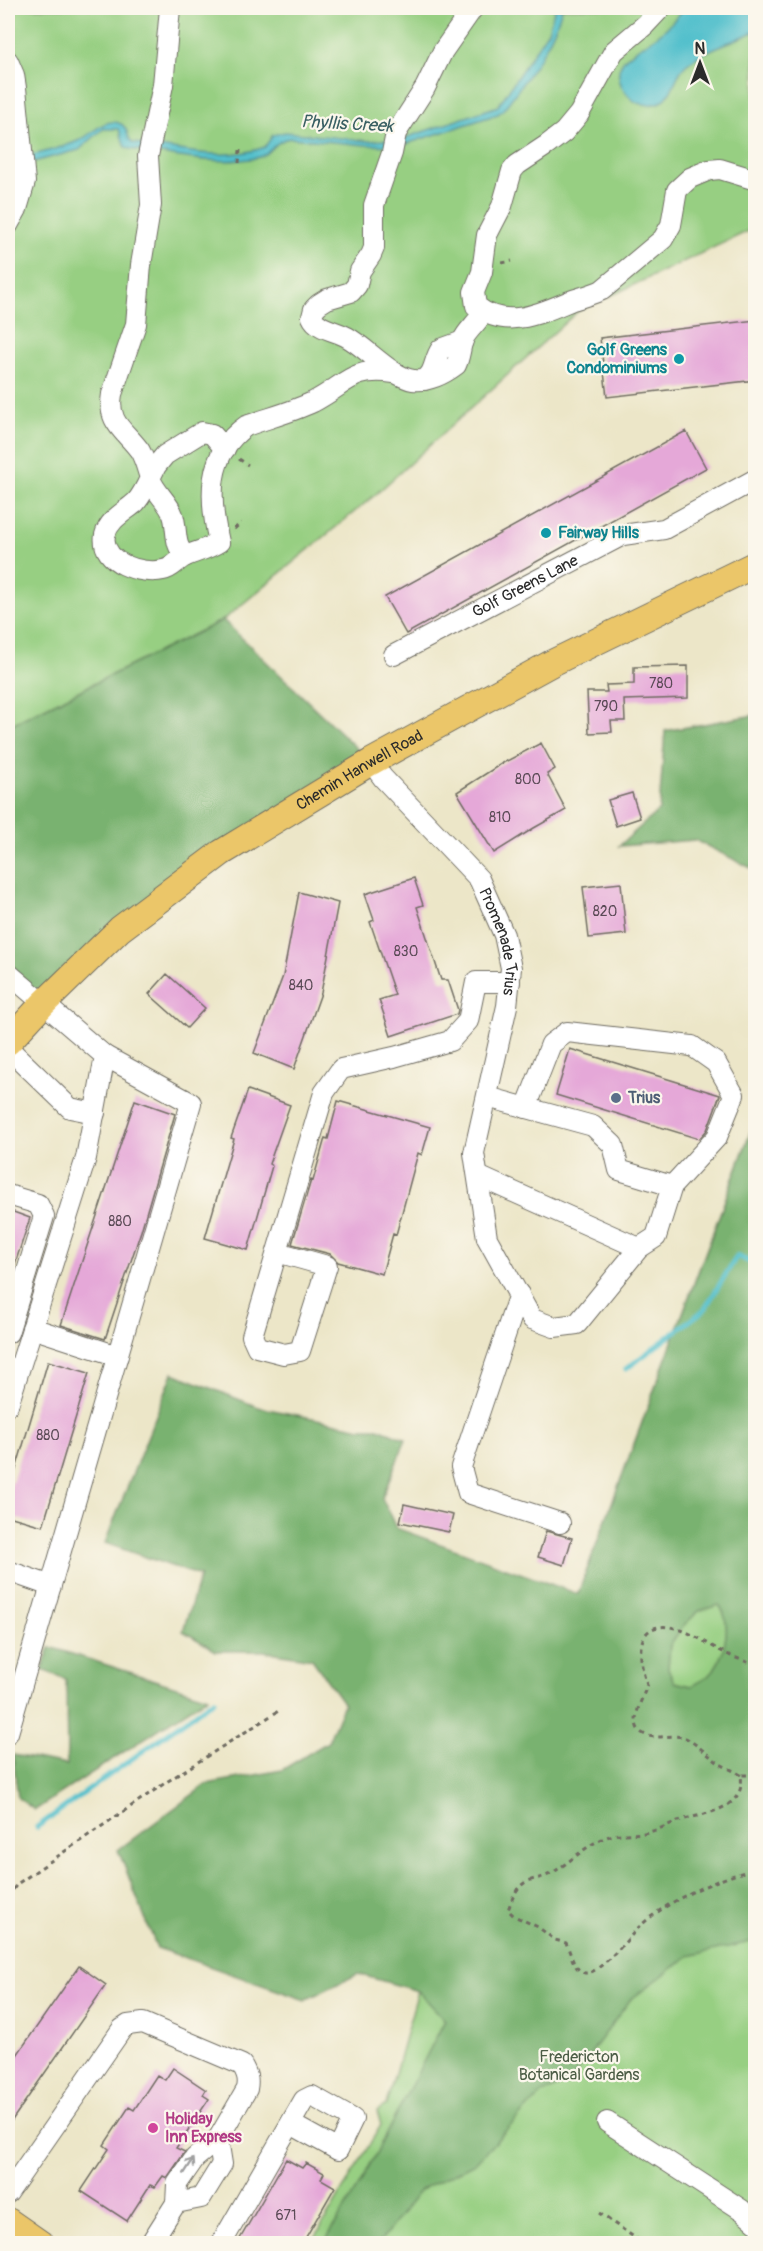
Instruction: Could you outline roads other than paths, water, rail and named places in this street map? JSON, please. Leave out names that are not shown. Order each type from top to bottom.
[{"type":"main road","name":"Chemin Hanwell Road","points":[[8,1042],[120,929],[221,853],[371,762],[552,663],[756,564]]},
{"type":"main road","points":[[8,2221],[40,2244]]},
{"type":"street","points":[[170,8],[163,86],[150,147],[151,205],[143,250],[136,324],[110,405],[117,425],[144,459],[153,488],[172,512],[178,546],[186,556]]},
{"type":"street","points":[[473,8],[442,51],[425,88],[396,133],[392,153],[374,205],[374,248],[360,271],[357,285],[351,292],[327,299],[319,304],[314,309],[312,317],[317,324],[346,336],[372,353],[394,373],[404,378],[424,380],[433,372],[435,360],[441,349],[463,341],[483,312]]},
{"type":"street","points":[[661,8],[614,51],[585,105],[564,132],[548,146],[517,165],[512,171],[501,206],[487,235],[484,266],[474,292],[476,306],[494,317],[523,318],[591,295],[602,290],[663,239],[671,225],[677,189],[690,178],[709,170],[720,169],[756,180]]},
{"type":"street","points":[[8,61],[14,75],[24,162],[23,195],[8,225]]},
{"type":"street","points":[[225,449],[212,434],[202,432],[165,455],[156,466],[143,493],[136,502],[115,518],[105,533],[106,548],[111,556],[129,567],[158,571],[170,568],[186,556],[207,550],[219,542],[212,506],[212,487],[218,463],[236,433],[246,426],[315,401],[355,375],[376,370],[394,373]]},
{"type":"street","points":[[139,450],[148,455],[165,455]]},
{"type":"street","name":"Golf Greens Lane","points":[[394,655],[623,536],[664,529],[756,479]]},
{"type":"street","name":"Promenade Trius","points":[[371,762],[479,879],[504,935],[511,968],[507,1006],[474,1153],[487,1238],[532,1319],[554,1327],[577,1324],[639,1248],[656,1237],[672,1186]]},
{"type":"street","points":[[8,973],[105,1056],[191,1103],[8,1733]]},
{"type":"street","points":[[277,1252],[327,1266],[300,1351],[284,1354],[257,1347],[252,1336],[324,1093],[341,1069],[450,1041],[468,1021],[476,982],[510,982]]},
{"type":"street","points":[[487,1097],[526,1108],[593,1126],[613,1144],[620,1170],[672,1186],[717,1137],[734,1095],[716,1063],[692,1046],[567,1032],[551,1044],[526,1108]]},
{"type":"street","points":[[8,1048],[70,1108],[95,1113]]},
{"type":"street","points":[[8,1405],[86,1158],[105,1056]]},
{"type":"street","points":[[478,1176],[639,1248]]},
{"type":"street","points":[[8,1195],[38,1204],[44,1216],[8,1333]]},
{"type":"street","points":[[519,1294],[461,1467],[468,1493],[560,1523]]},
{"type":"street","points":[[32,1328],[118,1356]]},
{"type":"street","points":[[8,1571],[51,1586]]},
{"type":"street","points":[[8,2193],[122,2029],[128,2025],[143,2023],[242,2065],[249,2081],[247,2089],[218,2139],[195,2158],[177,2184],[176,2203],[150,2244]]},
{"type":"street","points":[[607,2122],[742,2210],[756,2222]]},
{"type":"street","points":[[221,2244],[291,2124]]},
{"type":"street","points":[[176,2203],[201,2198],[222,2164],[218,2139]]},
{"type":"water","points":[[555,8],[562,8],[552,35],[538,61],[504,109],[498,114],[400,146],[291,138],[280,142],[262,156],[224,161],[177,157],[130,149],[125,147],[119,129],[103,129],[79,150],[22,165],[15,184],[8,186],[14,161],[72,143],[110,122],[124,126],[133,143],[216,154],[249,152],[265,147],[273,135],[285,132],[368,141],[402,139],[498,106],[548,31]]},
{"type":"water","points":[[685,8],[755,8],[755,31],[711,50],[686,65],[669,95],[661,102],[641,104],[635,102],[622,87],[619,76],[620,67],[631,53],[656,37]]},
{"type":"waterway","points":[[626,1369],[704,1310],[737,1256],[756,1265]]},
{"type":"waterway","points":[[37,1827],[214,1700]]},
{"type":"place","name":"Golf Greens Condominiums","points":[[679,359]]},
{"type":"place","name":"Fairway Hills","points":[[546,533]]},
{"type":"place","name":"Trius","points":[[616,1098]]},
{"type":"place","name":"Holiday Inn Express","points":[[153,2128]]},
{"type":"water label","name":"Phyllis Creek","points":[[347,124]]},
{"type":"park label","name":"Fredericton Botanical Gardens","points":[[579,2066]]}]
